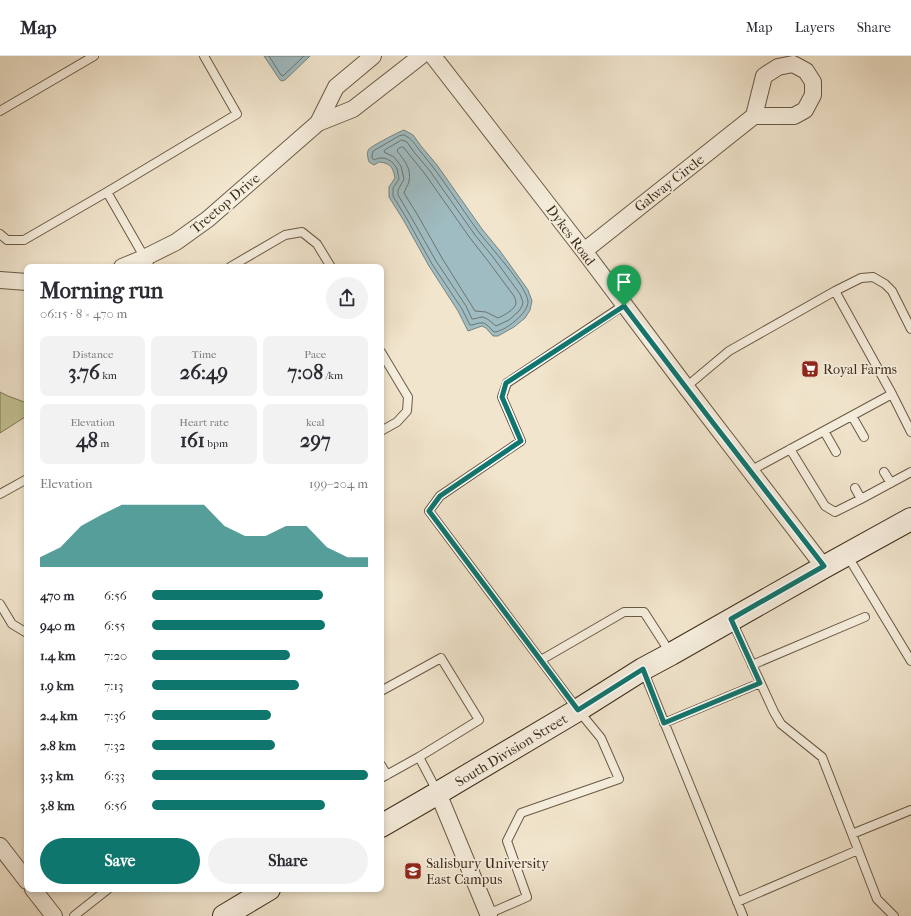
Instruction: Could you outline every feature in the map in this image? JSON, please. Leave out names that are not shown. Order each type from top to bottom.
[{"type":"street","name":"Treetop Drive","points":[[318,123],[336,87],[373,56]]},
{"type":"street","name":"Treetop Drive","points":[[147,263],[208,219],[318,123],[353,109],[421,56]]},
{"type":"street","name":"Dykes Road","points":[[433,56],[584,251],[686,388],[824,566]]},
{"type":"street","name":"Galway Circle","points":[[584,251],[754,116]]},
{"type":"street","points":[[0,280],[24,282]]},
{"type":"street","name":"South Division Street","points":[[384,824],[578,710],[643,669],[824,566],[911,519]]},
{"type":"street","points":[[438,793],[489,915]]},
{"type":"street","points":[[0,846],[24,877]]},
{"type":"street","points":[[35,892],[54,916]]},
{"type":"street","points":[[224,916],[264,892]]},
{"type":"lane","points":[[0,111],[94,56]]},
{"type":"lane","points":[[0,234],[7,240],[24,240],[237,114],[204,56]]},
{"type":"lane","points":[[107,192],[147,263]]},
{"type":"lane","points":[[235,264],[285,235],[302,232],[317,244],[329,264]]},
{"type":"lane","points":[[686,388],[729,351],[835,291],[861,278],[873,278],[885,284],[892,291],[911,329]]},
{"type":"lane","points":[[835,291],[892,394],[911,432]]},
{"type":"lane","points":[[489,915],[527,897],[507,841],[521,813],[619,779],[601,738],[578,710],[429,511],[440,496],[521,441],[502,397],[506,383],[624,306]]},
{"type":"lane","points":[[384,357],[408,397],[407,411],[397,422],[384,429]]},
{"type":"lane","points":[[750,471],[892,394]]},
{"type":"lane","points":[[852,416],[864,437]]},
{"type":"lane","points":[[824,431],[836,452]]},
{"type":"lane","points":[[790,449],[824,506],[835,512],[911,472]]},
{"type":"lane","points":[[884,472],[891,483]]},
{"type":"lane","points":[[0,494],[24,481]]},
{"type":"lane","points":[[855,488],[861,499]]},
{"type":"lane","points":[[847,554],[911,661]]},
{"type":"lane","points":[[0,604],[12,624],[24,632]]},
{"type":"lane","points":[[542,660],[624,612],[644,612],[671,654]]},
{"type":"lane","points":[[752,665],[865,617]]},
{"type":"lane","points":[[731,619],[760,683],[781,724],[822,756],[877,898],[894,916]]},
{"type":"lane","points":[[384,690],[441,658],[479,720],[419,757],[384,776]]},
{"type":"lane","points":[[643,669],[743,916]]},
{"type":"lane","points":[[664,723],[760,683]]},
{"type":"lane","points":[[419,757],[438,793]]},
{"type":"lane","points":[[852,834],[911,810]]},
{"type":"lane","points":[[737,902],[858,850]]},
{"type":"lane","points":[[74,916],[104,892]]},
{"type":"green space","points":[[0,392],[24,402],[24,418],[0,433]]},
{"type":"water","points":[[264,56],[310,56],[285,80],[282,81]]},
{"type":"water","points":[[404,130],[413,135],[437,165],[482,229],[528,290],[532,301],[530,310],[525,318],[514,327],[498,336],[493,336],[486,328],[482,326],[468,331],[458,311],[429,266],[389,197],[389,187],[395,178],[392,168],[386,163],[379,162],[374,165],[369,162],[367,154],[369,149]]},
{"type":"place","name":"Royal Farms","points":[[810,369]]},
{"type":"place","name":"Salisbury University East Campus","points":[[413,871]]},
{"type":"route","points":[[624,306],[824,566],[731,619],[760,683],[664,723],[643,669],[578,710],[429,511],[440,496],[521,441],[502,397],[506,383],[624,306]]}]
